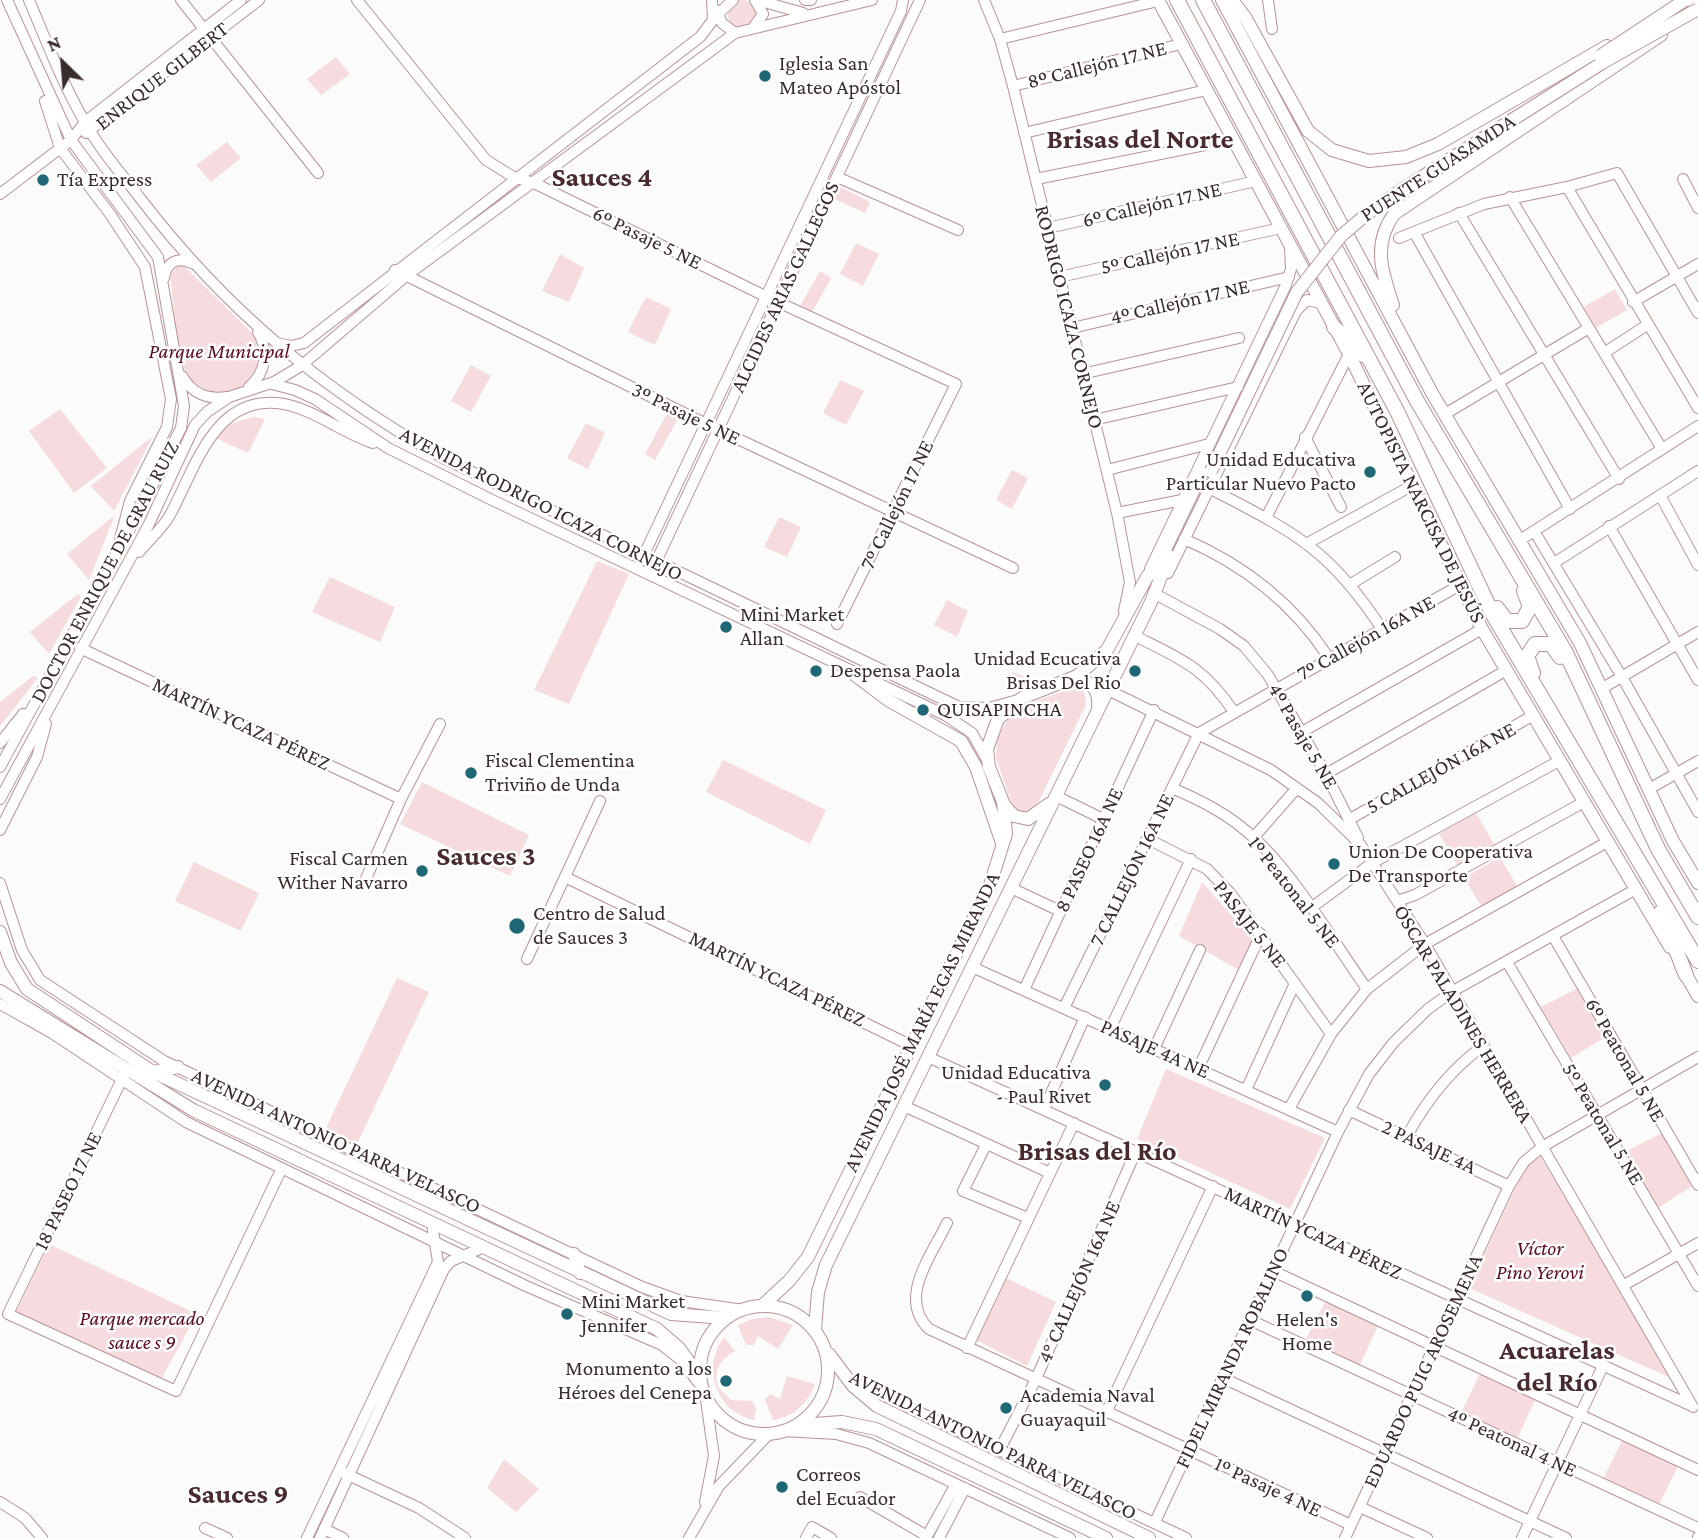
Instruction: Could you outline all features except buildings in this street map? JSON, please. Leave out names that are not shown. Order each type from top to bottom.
[{"type":"highway","name":"AUTOPISTA NARCISA DE JESÚS","points":[[1177,0],[1375,367],[1493,615],[1698,961]]},
{"type":"highway","name":"AUTOPISTA NARCISA DE JESÚS","points":[[1203,0],[1418,401],[1565,651],[1663,857],[1698,917]]},
{"type":"highway","points":[[1334,327],[1375,367]]},
{"type":"highway","points":[[1467,560],[1482,576],[1503,619],[1512,623],[1522,621],[1529,613],[1530,602],[1507,563],[1502,542]]},
{"type":"highway","points":[[1558,726],[1553,707],[1527,661],[1528,651],[1535,643],[1546,642],[1555,648],[1577,693],[1592,708]]},
{"type":"highway","points":[[1663,857],[1698,901]]},
{"type":"highway","points":[[1644,869],[1686,975]]},
{"type":"main road","points":[[1222,0],[1445,414],[1580,643],[1673,841],[1698,883]]},
{"type":"main road","points":[[1232,0],[1245,17],[1308,131],[1324,146],[1340,154],[1381,161],[1406,157],[1438,144],[1679,3]]},
{"type":"main road","name":"AUTOPISTA NARCISA DE JESÚS","points":[[1158,1],[1349,354],[1482,629],[1698,996]]},
{"type":"main road","name":"PUENTE GUASAMDA","points":[[1208,469],[1290,293],[1310,263],[1336,233],[1375,201],[1679,3]]},
{"type":"main road","name":"PUENTE GUASAMDA","points":[[1208,469],[1297,292],[1340,236],[1367,213],[1602,63],[1698,9]]},
{"type":"main road","points":[[1405,342],[1381,270],[1380,243],[1394,214],[1434,185],[1609,72],[1683,19]]},
{"type":"main road","name":"AVENIDA JOSÉ MARÍA EGAS MIRANDA","points":[[762,1306],[789,1281],[808,1257],[990,885],[1003,847],[1006,823],[1003,802],[989,767],[988,744],[998,719],[1022,698],[1069,680],[1091,667],[1115,638],[1208,469]]},
{"type":"main road","name":"AVENIDA JOSÉ MARÍA EGAS MIRANDA","points":[[814,1329],[818,1292],[826,1265],[1155,599],[1166,563],[1208,469]]},
{"type":"main road","points":[[851,672],[888,701],[961,741],[976,767],[1003,847]]},
{"type":"main road","points":[[1069,680],[1085,680],[1093,684],[1098,696],[1098,711]]},
{"type":"main road","points":[[1003,802],[1014,816],[1028,819],[1039,814],[1055,797]]},
{"type":"main road","name":"AVENIDA ANTONIO PARRA VELASCO","points":[[0,932],[15,972],[27,989],[153,1072],[671,1314],[725,1318]]},
{"type":"main road","name":"AVENIDA ANTONIO PARRA VELASCO","points":[[0,991],[125,1073],[193,1110],[657,1329],[679,1348],[701,1382]]},
{"type":"main road","points":[[153,1072],[178,1067]]},
{"type":"main road","points":[[574,1254],[580,1273]]},
{"type":"main road","points":[[762,1306],[787,1310],[814,1329],[823,1343],[828,1359],[825,1392],[810,1416],[797,1426],[776,1433],[750,1433],[733,1427],[718,1415],[706,1400],[701,1382],[704,1347],[710,1335],[725,1318],[762,1306]]},
{"type":"main road","name":"AVENIDA ANTONIO PARRA VELASCO","points":[[823,1343],[839,1370],[877,1406],[1149,1538]]},
{"type":"main road","name":"AVENIDA ANTONIO PARRA VELASCO","points":[[797,1426],[842,1422],[876,1429],[1106,1538]]},
{"type":"street","points":[[7,0],[71,140],[150,243],[164,280],[179,370],[195,391],[212,397],[229,397]]},
{"type":"street","name":"AVENIDA RODRIGO ICAZA CORNEJO","points":[[29,0],[88,127],[191,262],[271,341],[301,366],[384,425],[443,458],[959,707],[989,708],[1022,698]]},
{"type":"street","points":[[181,0],[318,173]]},
{"type":"street","name":"ENRIQUE GILBERT","points":[[206,34],[241,0]]},
{"type":"street","name":"ENRIQUE GILBERT","points":[[0,194],[206,34],[259,0]]},
{"type":"street","name":"6º Pasaje 5 NE","points":[[357,0],[486,160],[515,178],[532,182],[766,297],[957,384]]},
{"type":"street","points":[[271,341],[291,346],[304,343],[394,270],[700,37],[714,9],[733,0]]},
{"type":"street","points":[[756,0],[799,13],[813,12]]},
{"type":"street","points":[[753,28],[763,14],[756,0]]},
{"type":"street","points":[[805,0],[811,0]]},
{"type":"street","name":"DOCTOR ENRIQUE DE GRAU RUIZ","points":[[0,799],[126,567],[195,425],[206,412],[229,397],[282,378],[301,366],[406,276],[735,33],[813,12],[872,0]]},
{"type":"street","name":"ALCIDES ARIAS GALLEGOS","points":[[636,569],[901,11],[902,0]]},
{"type":"street","name":"ALCIDES ARIAS GALLEGOS","points":[[649,575],[920,0]]},
{"type":"street","name":"RODRIGO ICAZA CORNEJO","points":[[984,0],[1000,39],[1013,86],[1117,513],[1130,592],[1115,638]]},
{"type":"street","points":[[1268,0],[1272,29]]},
{"type":"street","points":[[1000,39],[1158,1]]},
{"type":"street","points":[[714,9],[735,33]]},
{"type":"street","name":"8º Callejón 17 NE","points":[[1013,86],[1181,44]]},
{"type":"street","points":[[39,75],[60,148],[110,214],[145,267],[170,400],[167,427],[130,501],[115,555]]},
{"type":"street","points":[[1024,133],[1206,90]]},
{"type":"street","points":[[1036,180],[1205,145]]},
{"type":"street","points":[[1399,238],[1459,213],[1510,197],[1567,187],[1617,173],[1698,313]]},
{"type":"street","points":[[837,177],[958,230]]},
{"type":"street","points":[[1683,179],[1698,208]]},
{"type":"street","name":"6º Callejón 17 NE","points":[[1048,228],[1255,181]]},
{"type":"street","points":[[1567,187],[1698,408]]},
{"type":"street","points":[[1510,197],[1662,449]]},
{"type":"street","points":[[1459,213],[1619,479]]},
{"type":"street","name":"5º Callejón 17 NE","points":[[1059,277],[1281,228]]},
{"type":"street","points":[[1414,232],[1570,509]]},
{"type":"street","points":[[1147,577],[1289,277],[1292,259],[1289,244]]},
{"type":"street","points":[[164,280],[166,268],[172,262],[181,259],[191,262]]},
{"type":"street","points":[[1633,302],[1698,264]]},
{"type":"street","name":"3º Pasaje 5 NE","points":[[394,270],[718,430],[1013,568]]},
{"type":"street","name":"4º Callejón 17 NE","points":[[1072,328],[1289,277]]},
{"type":"street","points":[[1155,599],[1296,311],[1307,300],[1321,303]]},
{"type":"street","points":[[241,392],[257,380],[264,367],[263,344],[254,325]]},
{"type":"street","points":[[1604,353],[1647,325]]},
{"type":"street","points":[[1445,414],[1589,328]]},
{"type":"street","points":[[1082,374],[1238,338]]},
{"type":"street","points":[[1266,518],[1349,354]]},
{"type":"street","name":"DOCTOR ENRIQUE DE GRAU RUIZ","points":[[0,766],[181,428],[184,406],[179,370]]},
{"type":"street","name":"AVENIDA RODRIGO ICAZA CORNEJO","points":[[258,386],[274,384],[314,399],[388,448],[965,727],[977,740],[989,767]]},
{"type":"street","name":"7º Callejón 17 NE","points":[[838,624],[957,384]]},
{"type":"street","points":[[1094,420],[1238,387]]},
{"type":"street","name":"DOCTOR ENRIQUE DE GRAU RUIZ","points":[[126,567],[168,518],[215,428],[237,411],[261,405],[285,404],[350,435],[388,448]]},
{"type":"street","points":[[1520,540],[1698,426]]},
{"type":"street","points":[[1305,437],[1341,507]]},
{"type":"street","points":[[1107,470],[1209,444]]},
{"type":"street","points":[[1554,563],[1698,471]]},
{"type":"street","points":[[1308,543],[1413,485]]},
{"type":"street","points":[[1209,488],[1308,543],[1351,584],[1382,629]]},
{"type":"street","points":[[1660,495],[1698,565]]},
{"type":"street","points":[[1117,513],[1182,500]]},
{"type":"street","points":[[1609,526],[1698,680]]},
{"type":"street","points":[[1534,531],[1622,677],[1698,812]]},
{"type":"street","points":[[1184,539],[1250,574],[1310,628],[1329,658]]},
{"type":"street","points":[[1351,584],[1395,556]]},
{"type":"street","name":"7º Callejón 16A NE","points":[[1199,733],[1460,585]]},
{"type":"street","name":"4º Pasaje 5 NE","points":[[1155,599],[1220,629],[1244,646],[1278,687],[1350,819],[1360,844]]},
{"type":"street","points":[[1302,732],[1482,629]]},
{"type":"street","points":[[1601,689],[1698,632]]},
{"type":"street","points":[[1135,636],[1195,667],[1216,685],[1234,712]]},
{"type":"street","name":"MARTÍN YCAZA PÉREZ","points":[[80,649],[401,799]]},
{"type":"street","points":[[1326,774],[1505,671]]},
{"type":"street","name":"ÓSCAR PALADINES HERRERA","points":[[1108,690],[1154,710],[1271,770],[1297,788],[1360,844],[1453,990],[1695,1408]]},
{"type":"street","points":[[0,743],[41,693]]},
{"type":"street","points":[[0,830],[37,757],[50,708]]},
{"type":"street","name":"8 PASEO 16A NE","points":[[1024,990],[1154,710]]},
{"type":"street","name":"5 CALLEJÓN 16A NE","points":[[1350,819],[1532,716]]},
{"type":"street","points":[[365,881],[401,799],[440,724]]},
{"type":"street","name":"7 CALLEJÓN 16A NE","points":[[1064,1008],[1199,733]]},
{"type":"street","points":[[1311,908],[1372,863],[1559,761]]},
{"type":"street","points":[[1649,789],[1698,761]]},
{"type":"street","name":"1º Peatonal 5 NE","points":[[1172,788],[1212,806],[1254,837],[1311,908],[1367,989]]},
{"type":"street","points":[[1254,837],[1297,788]]},
{"type":"street","points":[[1055,797],[1103,819]]},
{"type":"street","points":[[527,960],[600,801]]},
{"type":"street","points":[[1397,901],[1427,888],[1584,802]]},
{"type":"street","name":"PASAJE 5 NE","points":[[1148,839],[1207,869],[1231,894],[1331,1034]]},
{"type":"street","points":[[1289,1110],[1331,1034],[1367,989],[1425,944],[1606,842]]},
{"type":"street","points":[[1110,1029],[1191,859]]},
{"type":"street","name":"MARTÍN YCAZA PÉREZ","points":[[565,877],[912,1046]]},
{"type":"street","name":"AVENIDA ANTONIO PARRA VELASCO","points":[[0,883],[23,950],[40,980],[164,1061],[574,1254],[681,1301],[743,1310]]},
{"type":"street","points":[[1011,888],[1060,911]]},
{"type":"street","name":"FIDEL MIRANDA ROBALINO","points":[[1155,1522],[1338,1132],[1370,1074],[1394,1042],[1453,990],[1636,889]]},
{"type":"street","points":[[1198,1069],[1261,934]]},
{"type":"street","name":"6º Peatonal 5 NE","points":[[1553,936],[1698,1185]]},
{"type":"street","points":[[1154,1049],[1200,950]]},
{"type":"street","name":"5º Peatonal 5 NE","points":[[1507,962],[1698,1286]]},
{"type":"street","name":"PASAJE 4A NE","points":[[972,967],[1338,1132]]},
{"type":"street","points":[[1246,1090],[1295,983]]},
{"type":"street","name":"AVENIDA ANTONIO PARRA VELASCO","points":[[0,1004],[125,1073],[186,1122],[462,1255],[662,1345],[681,1360],[701,1382]]},
{"type":"street","points":[[1044,1109],[1085,1017]]},
{"type":"street","points":[[1406,1136],[1423,1107],[1445,1080],[1483,1046]]},
{"type":"street","name":"MARTÍN YCAZA PÉREZ","points":[[928,1057],[1695,1408]]},
{"type":"street","name":"EDUARDO PUIG AROSEMENA","points":[[1345,1538],[1509,1186],[1524,1162],[1542,1147],[1698,1057]]},
{"type":"street","name":"18 PASEO 17 NE","points":[[125,1073],[8,1314],[176,1391],[281,1170]]},
{"type":"street","points":[[904,1106],[1050,1173]]},
{"type":"street","name":"2 PASAJE 4A","points":[[1349,1110],[1509,1186]]},
{"type":"street","points":[[967,1348],[1074,1123]]},
{"type":"street","points":[[986,1145],[963,1191],[1028,1218]]},
{"type":"street","name":"4° CALLEJÓN 16A NE","points":[[1000,1449],[1035,1381],[1136,1151]]},
{"type":"street","points":[[1106,1413],[1213,1186]]},
{"type":"street","name":"1º Pasaje 4 NE","points":[[947,1223],[915,1291],[922,1321],[933,1332],[1351,1525]]},
{"type":"street","points":[[343,1538],[322,1534],[344,1473],[438,1262],[432,1224]]},
{"type":"street","points":[[1624,1285],[1698,1243]]},
{"type":"street","points":[[307,1538],[344,1473],[444,1269],[462,1255],[482,1248]]},
{"type":"street","points":[[1273,1271],[1698,1469]]},
{"type":"street","name":"4º Peatonal 4 NE","points":[[1250,1320],[1698,1528]]},
{"type":"street","points":[[1522,1538],[1604,1366]]},
{"type":"street","name":"AVENIDA ANTONIO PARRA VELASCO","points":[[839,1370],[863,1387],[1186,1538]]},
{"type":"street","points":[[1223,1378],[1566,1538]]},
{"type":"street","points":[[698,1521],[708,1492],[715,1456],[706,1400]]},
{"type":"street","points":[[689,1538],[734,1468],[776,1433],[836,1434],[869,1443],[1070,1538]]},
{"type":"street","points":[[344,1473],[419,1508],[465,1538]]},
{"type":"street","points":[[860,1497],[931,1537],[961,1486]]},
{"type":"street","points":[[0,1502],[25,1518],[42,1538]]},
{"type":"street","points":[[1360,1507],[1427,1538]]},
{"type":"street","points":[[806,1538],[812,1527],[831,1538]]},
{"type":"street","points":[[205,1528],[223,1537]]},
{"type":"green space","points":[[742,0],[752,4],[756,14],[752,24],[742,28],[732,24],[728,14],[732,4]]},
{"type":"green space","points":[[336,57],[350,74],[321,95],[307,79]]},
{"type":"green space","points":[[227,142],[241,158],[211,182],[196,165]]},
{"type":"green space","points":[[840,187],[870,202],[865,213],[834,199]]},
{"type":"green space","points":[[856,243],[879,254],[863,286],[840,274]]},
{"type":"green space","points":[[560,254],[584,268],[569,302],[542,291]]},
{"type":"green space","name":"Parque Municipal","points":[[183,265],[253,334],[256,341],[257,369],[246,384],[236,390],[218,393],[206,389],[192,381],[184,369],[178,343],[170,275],[178,266]]},
{"type":"green space","points":[[820,271],[831,278],[812,312],[800,306]]},
{"type":"green space","points":[[1615,289],[1627,310],[1596,328],[1583,307]]},
{"type":"green space","points":[[646,297],[671,309],[655,345],[628,332]]},
{"type":"green space","points":[[471,365],[491,376],[471,412],[451,401]]},
{"type":"green space","points":[[840,380],[864,391],[846,425],[823,413]]},
{"type":"green space","points":[[60,409],[107,468],[74,493],[29,431]]},
{"type":"green space","points":[[669,410],[680,415],[655,460],[645,454]]},
{"type":"green space","points":[[253,417],[265,419],[248,453],[216,438],[227,425]]},
{"type":"green space","points":[[586,423],[605,433],[588,469],[567,458]]},
{"type":"green space","points":[[153,436],[114,511],[91,486]]},
{"type":"green space","points":[[1012,470],[1028,478],[1012,509],[996,500]]},
{"type":"green space","points":[[115,515],[89,580],[67,554]]},
{"type":"green space","points":[[779,517],[801,527],[787,557],[764,547]]},
{"type":"green space","points":[[597,561],[629,574],[569,704],[534,690]]},
{"type":"green space","points":[[330,577],[395,607],[380,642],[312,612]]},
{"type":"green space","points":[[78,594],[81,597],[49,654],[30,632]]},
{"type":"green space","points":[[947,600],[968,611],[957,637],[934,625]]},
{"type":"green space","points":[[1012,672],[1037,680],[1021,691],[1006,692]]},
{"type":"green space","points":[[33,676],[38,678],[0,726],[0,702]]},
{"type":"green space","points":[[1074,687],[1084,689],[1086,705],[1036,807],[1025,814],[1018,812],[1011,802],[996,758],[997,740],[1009,717],[1018,708]]},
{"type":"green space","points":[[723,760],[826,810],[810,844],[706,792]]},
{"type":"green space","points":[[422,782],[529,835],[510,876],[400,824]]},
{"type":"green space","points":[[1476,813],[1494,844],[1458,866],[1439,834]]},
{"type":"green space","points":[[1500,857],[1518,888],[1483,909],[1464,878]]},
{"type":"green space","points":[[194,862],[259,893],[241,931],[175,901]]},
{"type":"green space","points":[[1202,882],[1253,940],[1239,970],[1179,936]]},
{"type":"green space","points":[[397,978],[429,992],[357,1144],[326,1128]]},
{"type":"green space","points":[[1578,988],[1607,1036],[1571,1058],[1541,1007]]},
{"type":"green space","points":[[1166,1069],[1325,1138],[1290,1209],[1137,1139]]},
{"type":"green space","points":[[1664,1132],[1695,1184],[1658,1208],[1624,1152]]},
{"type":"green space","name":"Víctor Pino Yerovi","points":[[1540,1156],[1673,1379],[1469,1288],[1526,1165]]},
{"type":"green space","name":"Parque mercado sauce s 9","points":[[49,1244],[197,1314],[159,1383],[16,1312]]},
{"type":"green space","points":[[1006,1278],[1056,1302],[1027,1366],[976,1340]]},
{"type":"green space","points":[[1327,1298],[1379,1324],[1359,1366],[1305,1341]]},
{"type":"green space","points":[[769,1317],[793,1325],[778,1349],[758,1336],[754,1345],[746,1345],[738,1325],[752,1319]]},
{"type":"green space","points":[[724,1337],[735,1351],[719,1365],[718,1387],[731,1400],[752,1401],[756,1409],[754,1420],[730,1408],[716,1387],[714,1362]]},
{"type":"green space","points":[[1481,1371],[1536,1398],[1517,1439],[1461,1413]]},
{"type":"green space","points":[[787,1376],[815,1384],[799,1408],[787,1416],[773,1420],[765,1400],[770,1394],[780,1399]]},
{"type":"green space","points":[[1623,1439],[1679,1464],[1659,1505],[1603,1479]]},
{"type":"green space","points":[[504,1459],[539,1489],[516,1512],[487,1488]]},
{"type":"place","name":"Iglesia San Mateo Apóstol","points":[[765,76]]},
{"type":"place","name":"Tía Express","points":[[43,180]]},
{"type":"place","name":"Unidad Educativa Particular Nuevo Pacto","points":[[1370,472]]},
{"type":"place","name":"Mini Market Allan","points":[[726,627]]},
{"type":"place","name":"Despensa Paola","points":[[816,671]]},
{"type":"place","name":"Unidad Ecucativa Brisas Del Rio","points":[[1135,671]]},
{"type":"place","name":"QUISAPINCHA","points":[[923,710]]},
{"type":"place","name":"Fiscal Clementina Triviño de Unda","points":[[471,773]]},
{"type":"place","name":"Union De Cooperativa De Transporte","points":[[1334,864]]},
{"type":"place","name":"Fiscal Carmen Wither Navarro","points":[[422,871]]},
{"type":"place","name":"Centro de Salud de Sauces 3","points":[[517,926]]},
{"type":"place","name":"Unidad Educativa - Paul Rivet","points":[[1105,1085]]},
{"type":"place","name":"Helen's Home","points":[[1307,1296]]},
{"type":"place","name":"Mini Market Jennifer","points":[[567,1314]]},
{"type":"place","name":"Monumento a los Héroes del Cenepa","points":[[726,1381]]},
{"type":"place","name":"Academia Naval Guayaquil","points":[[1006,1408]]},
{"type":"place","name":"Correos del Ecuador","points":[[782,1487]]},
{"type":"district","name":"Brisas del Norte","points":[[1140,139]]},
{"type":"district","name":"Sauces 4","points":[[602,177]]},
{"type":"district","name":"Sauces 3","points":[[486,856]]},
{"type":"district","name":"Brisas del Río","points":[[1097,1151]]},
{"type":"district","name":"Acuarelas del Río","points":[[1557,1366]]},
{"type":"district","name":"Sauces 9","points":[[238,1494]]}]
